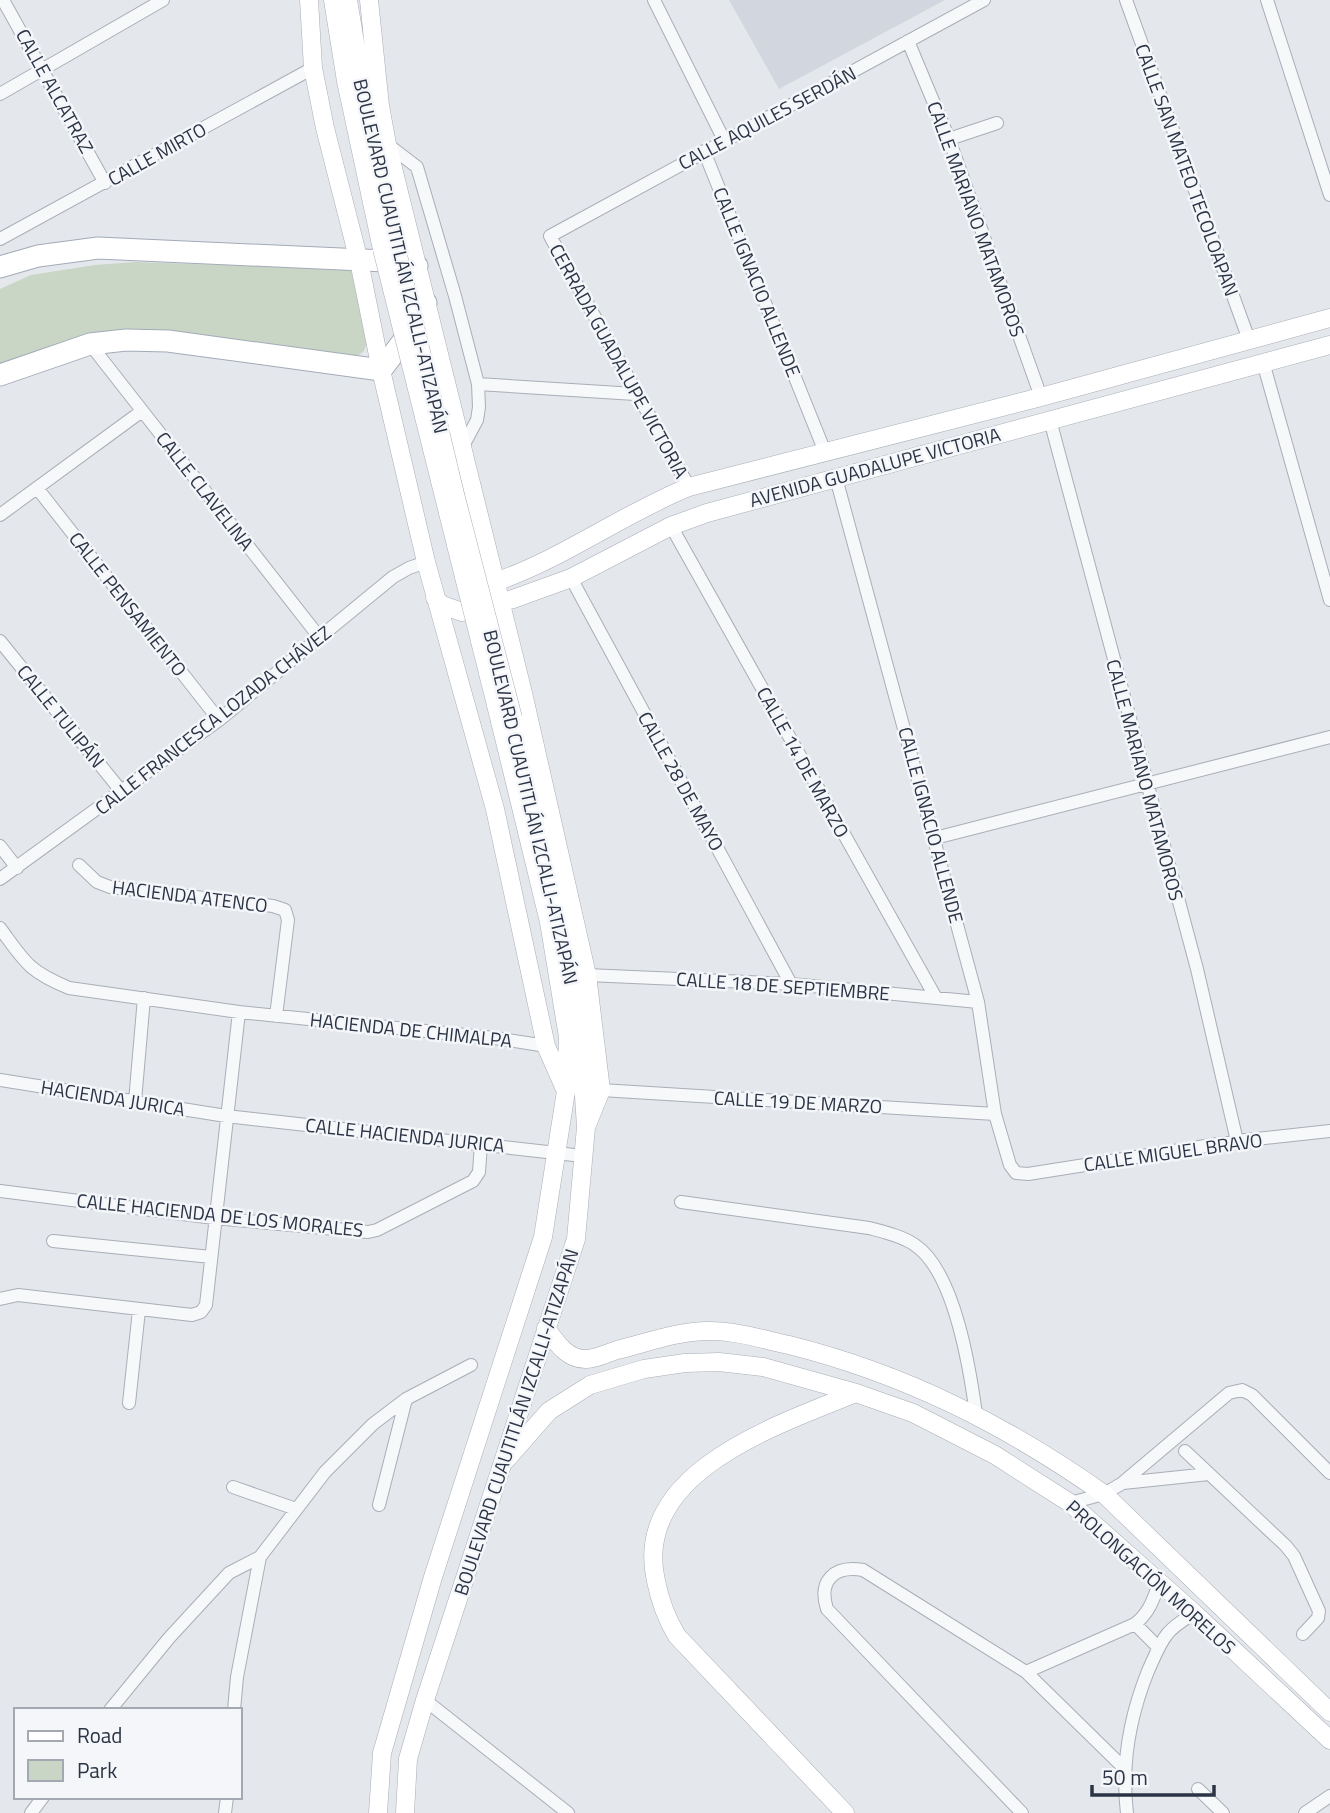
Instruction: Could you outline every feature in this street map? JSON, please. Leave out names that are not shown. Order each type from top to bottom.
[{"type":"main road","points":[[309,0],[313,68],[325,128],[359,261],[381,370],[426,562],[495,809],[546,1046],[566,1091]]},
{"type":"main road","name":"BOULEVARD CUAUTITLÁN IZCALLI-ATIZAPÁN","points":[[333,0],[346,81],[382,249],[549,922],[574,1036],[543,1237],[433,1577],[382,1753],[378,1813]]},
{"type":"main road","name":"BOULEVARD CUAUTITLÁN IZCALLI-ATIZAPÁN","points":[[348,0],[361,78],[396,247],[560,918],[586,1127],[576,1239],[425,1700],[408,1759],[405,1813]]},
{"type":"main road","points":[[369,0],[380,106],[387,144],[523,693],[587,975],[601,1090],[586,1127]]},
{"type":"main road","points":[[0,267],[38,256],[98,248],[407,262],[417,266]]},
{"type":"main road","points":[[381,370],[417,324],[426,303]]},
{"type":"main road","name":"AVENIDA GUADALUPE VICTORIA","points":[[495,582],[536,567],[654,501],[689,487],[1041,397],[1330,318]]},
{"type":"main road","points":[[0,375],[90,344],[126,340],[169,341],[381,370]]},
{"type":"main road","name":"AVENIDA GUADALUPE VICTORIA","points":[[435,597],[442,605],[462,611],[500,602],[571,578],[671,526],[707,513],[1330,345]]},
{"type":"main road","name":"PROLONGACIÓN MORELOS","points":[[546,1328],[559,1348],[586,1359],[680,1334],[735,1332],[838,1357],[930,1392],[976,1414],[1066,1467],[1104,1494],[1330,1712]]},
{"type":"main road","name":"PROLONGACIÓN MORELOS","points":[[500,1467],[549,1411],[590,1385],[644,1368],[719,1362],[763,1367],[856,1393],[913,1413],[995,1455],[1070,1503],[1194,1613],[1330,1740]]},
{"type":"main road","points":[[845,1813],[677,1636],[666,1619],[659,1595],[653,1570],[652,1547],[658,1526],[668,1507],[682,1487],[699,1471],[727,1452],[777,1426],[856,1393]]},
{"type":"street","name":"CALLE ALCATRAZ","points":[[4,0],[105,183]]},
{"type":"street","points":[[0,94],[163,0]]},
{"type":"street","points":[[654,0],[724,140]]},
{"type":"street","name":"CALLE AQUILES SERDÁN","points":[[550,236],[984,0]]},
{"type":"street","name":"CALLE SAN MATEO TECOLOAPAN","points":[[1126,0],[1249,340]]},
{"type":"street","points":[[1267,0],[1330,195]]},
{"type":"street","name":"CALLE MARIANO MATAMOROS","points":[[908,41],[949,139],[1041,397]]},
{"type":"street","name":"CALLE MIRTO","points":[[0,239],[313,68]]},
{"type":"street","points":[[949,139],[997,124]]},
{"type":"street","points":[[387,144],[417,167],[478,384],[480,407],[477,420],[462,448]]},
{"type":"street","name":"CALLE IGNACIO ALLENDE","points":[[704,151],[825,452]]},
{"type":"street","name":"CERRADA GUADALUPE VICTORIA","points":[[550,236],[635,394],[689,487]]},
{"type":"street","name":"CALLE CLAVELINA","points":[[90,344],[320,638]]},
{"type":"street","points":[[1263,362],[1330,600]]},
{"type":"street","points":[[478,384],[635,394]]},
{"type":"street","points":[[0,515],[142,411]]},
{"type":"street","name":"CALLE MARIANO MATAMOROS","points":[[1050,420],[1197,969],[1237,1141]]},
{"type":"street","name":"CALLE IGNACIO ALLENDE","points":[[836,478],[978,1002],[995,1114],[1010,1165],[1016,1173]]},
{"type":"street","name":"CALLE PENSAMIENTO","points":[[37,488],[219,720]]},
{"type":"street","name":"CALLE 14 DE MARZO","points":[[671,526],[936,998]]},
{"type":"street","name":"CALLE FRANCESCA LOZADA CHÁVEZ","points":[[0,879],[219,720],[393,578],[426,562]]},
{"type":"street","name":"CALLE 28 DE MAYO","points":[[571,578],[792,984]]},
{"type":"street","name":"CALLE TULIPÁN","points":[[0,641],[122,792]]},
{"type":"street","points":[[935,838],[1330,737]]},
{"type":"street","points":[[0,846],[17,868]]},
{"type":"street","name":"HACIENDA ATENCO","points":[[79,865],[97,882],[110,887],[273,906],[285,910],[288,920],[276,1016]]},
{"type":"street","name":"HACIENDA DE CHIMALPA","points":[[0,928],[28,966],[45,978],[69,988],[239,1012],[503,1039],[546,1046]]},
{"type":"street","name":"CALLE 18 DE SEPTIEMBRE","points":[[587,975],[792,984],[978,1002]]},
{"type":"street","points":[[135,1101],[144,998]]},
{"type":"street","points":[[0,1299],[18,1295],[192,1315],[201,1312],[206,1305],[239,1012]]},
{"type":"street","name":"HACIENDA JURICA","points":[[0,1080],[226,1116]]},
{"type":"street","name":"CALLE 19 DE MARZO","points":[[601,1090],[995,1114]]},
{"type":"street","name":"CALLE HACIENDA JURICA","points":[[226,1116],[583,1156]]},
{"type":"street","name":"CALLE MIGUEL BRAVO","points":[[1016,1173],[1028,1174],[1237,1141],[1330,1131]]},
{"type":"street","name":"CALLE HACIENDA DE LOS MORALES","points":[[0,1191],[214,1218],[368,1232],[377,1230],[473,1181],[479,1172],[481,1143]]},
{"type":"street","points":[[681,1202],[869,1228],[916,1246],[931,1262],[945,1288],[959,1325],[969,1364],[976,1414]]},
{"type":"street","points":[[53,1241],[211,1257]]},
{"type":"street","points":[[129,1403],[139,1310]]},
{"type":"street","points":[[112,1708],[169,1637],[229,1573],[260,1557],[296,1509],[348,1448],[373,1424],[406,1399],[471,1365]]},
{"type":"street","points":[[1070,1503],[1104,1494],[1121,1483],[1229,1393],[1242,1390],[1252,1395],[1330,1473]]},
{"type":"street","points":[[379,1504],[406,1399]]},
{"type":"street","points":[[1185,1451],[1294,1556],[1319,1611],[1318,1618],[1303,1634]]},
{"type":"street","points":[[1121,1483],[1209,1474]]},
{"type":"street","points":[[233,1487],[296,1509]]},
{"type":"street","points":[[234,1708],[237,1677],[260,1557]]},
{"type":"street","points":[[1023,1813],[827,1609],[823,1598],[824,1587],[835,1573],[863,1570],[1026,1672],[1125,1769]]},
{"type":"street","points":[[1026,1672],[1135,1624],[1150,1608],[1160,1584]]},
{"type":"street","points":[[1127,1813],[1125,1769],[1131,1724],[1139,1694],[1158,1647],[1173,1628],[1194,1613]]},
{"type":"street","points":[[1135,1624],[1158,1647]]},
{"type":"street","points":[[425,1700],[568,1813]]},
{"type":"street","points":[[1198,1789],[1223,1813]]},
{"type":"street","points":[[1306,1813],[1330,1796]]},
{"type":"shaded area","points":[[729,0],[945,0],[779,89]]},
{"type":"green space","points":[[135,262],[351,269],[367,342],[364,351],[356,357],[98,338],[0,367],[0,289],[31,275]]}]
